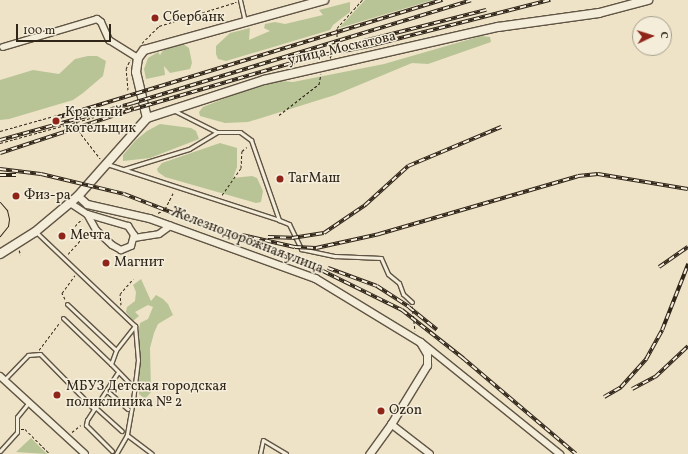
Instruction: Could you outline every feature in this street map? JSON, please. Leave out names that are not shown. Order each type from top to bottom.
[{"type":"main road","points":[[147,118],[136,72],[138,58],[144,50],[152,46],[324,0]]},
{"type":"main road","name":"улица Москатова","points":[[0,254],[35,232],[78,196],[147,118],[264,80],[323,66],[498,27],[600,13],[648,0]]},
{"type":"street","points":[[3,47],[97,19],[101,22],[109,40],[138,58]]},
{"type":"street","name":"Железнодорожная улица","points":[[78,196],[87,204],[149,218],[315,278],[420,342],[560,454]]},
{"type":"street","points":[[70,203],[87,214],[124,224],[133,231],[134,238],[129,248],[118,249],[96,230],[87,214]]},
{"type":"street","points":[[134,238],[159,234],[170,226]]},
{"type":"street","name":"Железнодорожная улица","points":[[391,424],[427,365],[427,354],[420,342]]},
{"type":"street","points":[[2,378],[85,454]]},
{"type":"street","points":[[369,454],[391,424],[430,454]]},
{"type":"lane","points":[[240,0],[245,21]]},
{"type":"lane","points":[[171,109],[218,132],[240,132],[252,142],[279,220]]},
{"type":"lane","points":[[124,169],[189,148],[218,132]]},
{"type":"lane","points":[[107,164],[289,224],[301,250],[334,256],[381,258],[388,274],[399,284],[403,294],[412,302]]},
{"type":"lane","points":[[35,232],[135,326],[138,360],[127,435],[116,454]]},
{"type":"lane","points":[[67,304],[116,350]]},
{"type":"lane","points":[[63,318],[132,386]]},
{"type":"lane","points":[[111,364],[116,350],[135,326]]},
{"type":"lane","points":[[2,378],[28,355],[40,354],[95,408],[122,431]]},
{"type":"lane","points":[[112,451],[86,425],[87,420],[118,372]]},
{"type":"lane","points":[[106,390],[128,409]]},
{"type":"lane","points":[[0,451],[17,432],[16,417],[29,402]]},
{"type":"lane","points":[[127,435],[152,454]]},
{"type":"lane","points":[[260,454],[263,440],[286,454]]},
{"type":"path","points":[[159,26],[240,0]]},
{"type":"path","points":[[279,115],[319,84],[323,66],[335,50],[337,28],[362,0]]},
{"type":"path","points":[[126,78],[128,90]]},
{"type":"path","points":[[0,131],[129,95]]},
{"type":"path","points":[[0,143],[134,106]]},
{"type":"path","points":[[76,121],[82,134],[100,158]]},
{"type":"path","points":[[218,200],[241,168],[242,151],[252,142]]},
{"type":"path","points":[[149,218],[165,209],[174,190]]},
{"type":"path","points":[[75,226],[87,214]]},
{"type":"path","points":[[64,258],[85,235]]},
{"type":"path","points":[[67,304],[62,293],[78,271]]},
{"type":"path","points":[[122,313],[120,294],[133,279]]},
{"type":"path","points":[[412,302],[415,334]]},
{"type":"path","points":[[35,354],[63,318]]},
{"type":"path","points":[[68,437],[87,420]]},
{"type":"path","points":[[16,428],[25,429],[50,454]]},
{"type":"green space","points":[[365,0],[433,0],[339,28]]},
{"type":"green space","points":[[350,2],[350,12],[333,25],[330,30],[226,61],[218,59],[216,54],[216,46],[230,33],[250,28],[249,40],[270,31],[264,28],[265,24],[275,22],[285,24],[323,15],[319,10]]},
{"type":"green space","points":[[481,36],[490,37],[491,42],[428,64],[412,63],[335,95],[248,122],[225,123],[200,116],[199,112],[203,107],[243,91],[281,81],[293,82],[384,64]]},
{"type":"green space","points":[[183,44],[189,48],[192,63],[190,69],[170,73],[164,66],[165,75],[146,79],[144,69],[148,58],[158,52],[160,55],[164,49]]},
{"type":"green space","points":[[88,56],[97,56],[106,61],[103,76],[83,93],[73,100],[9,119],[0,120],[0,80],[33,70],[59,74],[75,59]]},
{"type":"green space","points":[[160,124],[191,128],[196,131],[199,139],[150,158],[123,161],[123,155],[136,140],[147,131]]},
{"type":"green space","points":[[220,143],[237,148],[237,167],[233,178],[252,176],[257,178],[263,191],[261,202],[256,203],[165,177],[158,172],[157,169],[162,163]]},
{"type":"green space","points":[[141,279],[151,301],[156,295],[163,299],[168,304],[173,315],[158,324],[154,333],[150,348],[151,392],[145,399],[139,394],[139,329],[140,323],[148,319],[153,307],[148,305],[135,312],[139,316],[133,321],[126,312],[127,307],[135,301],[136,292],[133,285]]},
{"type":"green space","points":[[31,438],[47,454],[16,452]]},
{"type":"tram line","points":[[0,202],[7,210],[9,219],[8,226],[0,236]]},
{"type":"railway","points":[[56,118],[442,0]]},
{"type":"railway","points":[[0,140],[133,103],[471,0]]},
{"type":"railway","points":[[0,153],[134,109],[312,57],[369,46],[550,0]]},
{"type":"railway","points":[[364,41],[486,10]]},
{"type":"railway","points":[[268,237],[292,238],[324,233],[365,205],[408,166],[501,127]]},
{"type":"railway","points":[[0,169],[41,174],[124,194],[323,271],[402,310],[463,358],[576,454]]},
{"type":"railway","points":[[242,235],[295,247],[316,248],[379,234],[578,176],[598,174],[688,189]]},
{"type":"railway","points":[[0,175],[16,175]]},
{"type":"railway","points":[[659,267],[688,247]]},
{"type":"railway","points":[[604,397],[621,387],[646,359],[662,330],[688,264]]},
{"type":"railway","points":[[328,268],[377,286],[409,307],[437,330]]},
{"type":"railway","points":[[632,389],[655,377],[688,346]]},
{"type":"place","name":"Сбербанк","points":[[155,18]]},
{"type":"place","name":"Красный котельщик","points":[[56,121]]},
{"type":"place","name":"ТагМаш","points":[[280,179]]},
{"type":"place","name":"Физ-ра","points":[[16,196]]},
{"type":"place","name":"Мечта","points":[[62,236]]},
{"type":"place","name":"Магнит","points":[[106,263]]},
{"type":"place","name":"МБУЗ Детская городская поликлиника № 2","points":[[57,395]]},
{"type":"place","name":"Ozon","points":[[381,411]]}]
